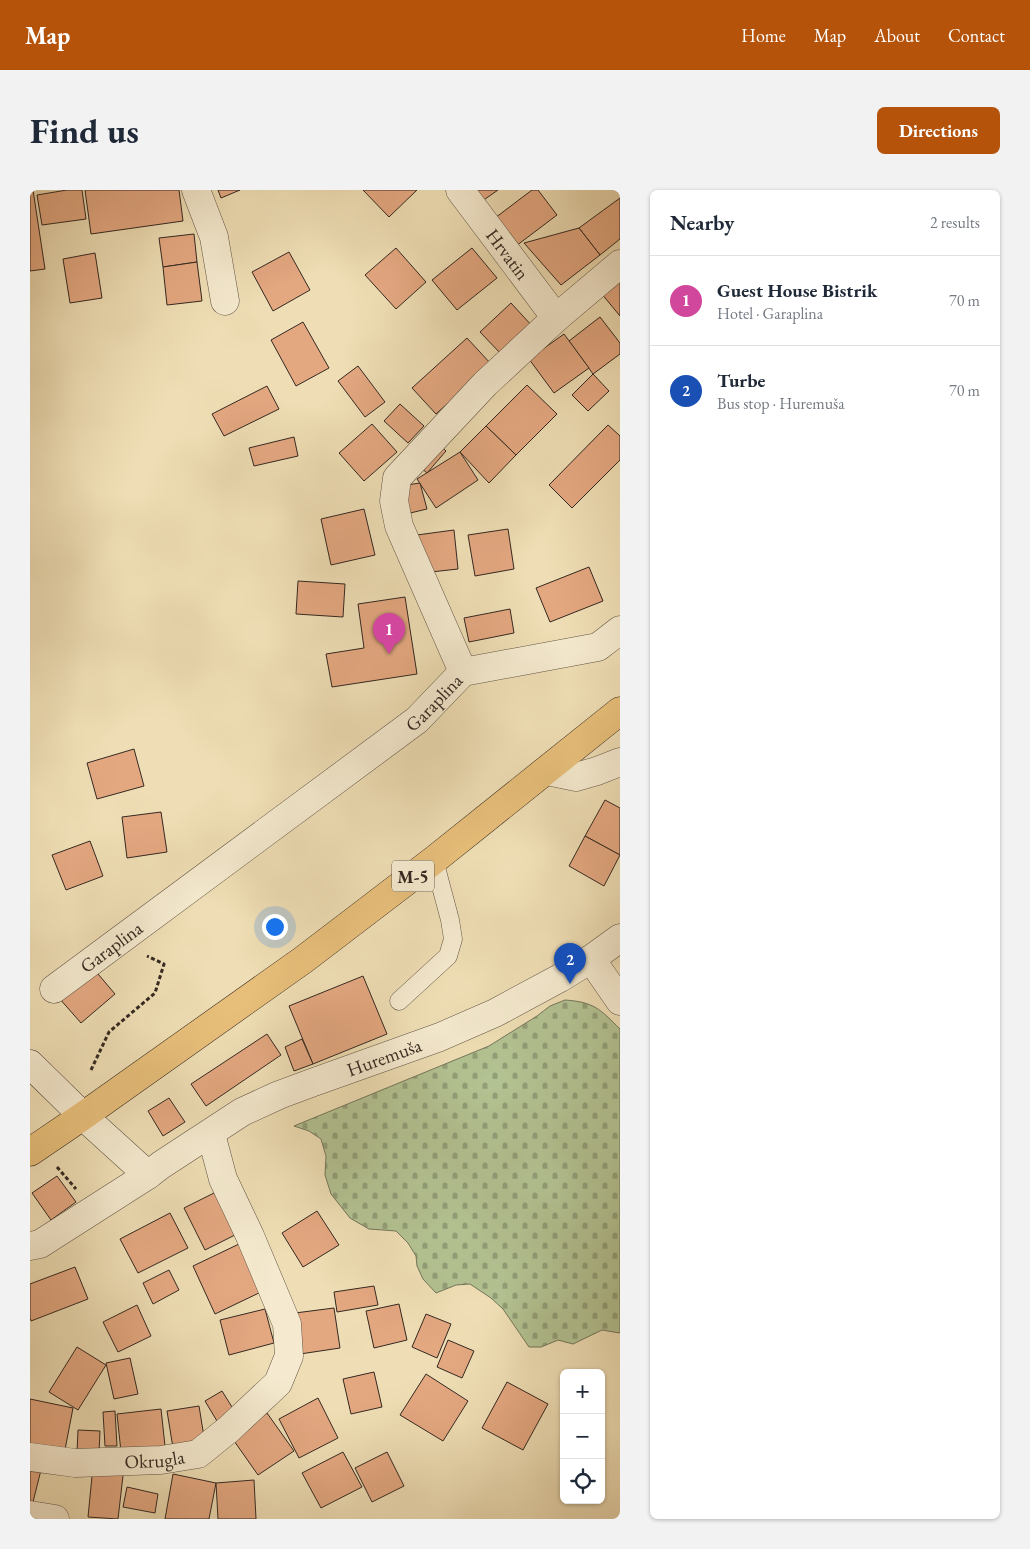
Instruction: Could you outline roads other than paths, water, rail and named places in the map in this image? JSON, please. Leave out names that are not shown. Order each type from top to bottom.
[{"type":"main road","name":"M-5","points":[[34,1149],[295,966],[434,860],[620,711]]},
{"type":"street","points":[[196,190],[214,237],[225,301]]},
{"type":"street","name":"Hrvatin","points":[[460,190],[556,318]]},
{"type":"street","name":"Garaplina","points":[[54,989],[417,720],[463,672],[398,526],[394,500],[397,478],[485,384],[556,318],[620,264]]},
{"type":"street","points":[[463,672],[598,647],[620,630]]},
{"type":"street","points":[[547,770],[576,777],[597,772],[620,762]]},
{"type":"street","name":"Huremuša","points":[[30,1246],[40,1244],[148,1176],[161,1165],[242,1112],[279,1095],[440,1037],[496,1013],[560,978],[620,938]]},
{"type":"street","points":[[591,959],[620,1001]]},
{"type":"street","points":[[30,1064],[148,1176]]},
{"type":"street","name":"Okrugla","points":[[30,1457],[75,1463],[161,1460],[198,1454],[229,1429],[278,1383],[289,1356],[287,1324],[250,1236],[223,1180],[211,1134]]},
{"type":"street","points":[[30,1515],[55,1519]]},
{"type":"lane","points":[[399,1001],[448,956],[453,940],[450,920],[434,860]]},
{"type":"place","name":"Guest House Bistrik","points":[[389,654]]},
{"type":"place","name":"Turbe","points":[[570,984]]}]
